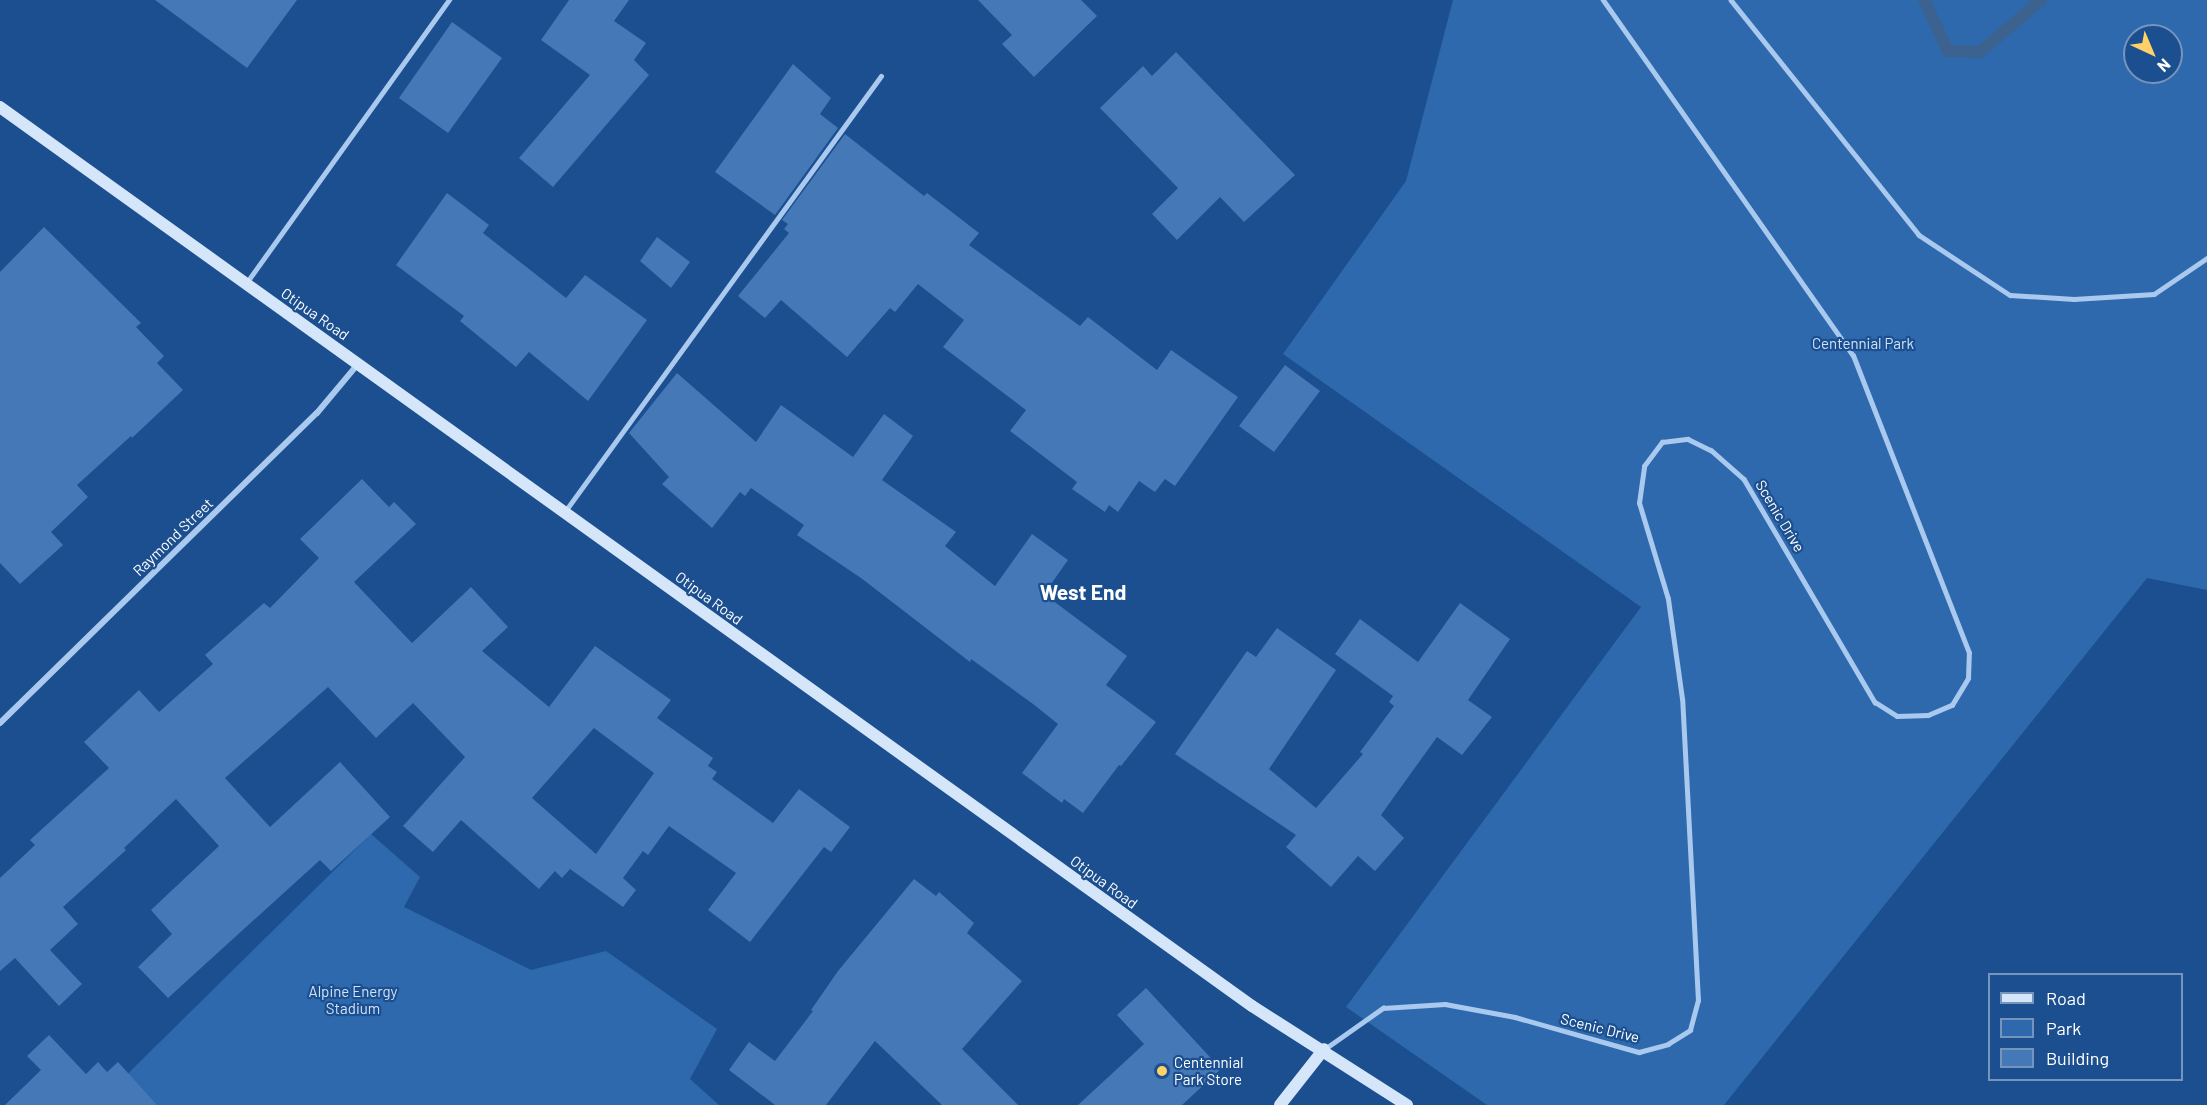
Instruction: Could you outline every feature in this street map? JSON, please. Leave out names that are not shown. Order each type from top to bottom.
[{"type":"street","name":"Otipua Road","points":[[0,107],[1252,1006],[1324,1049],[1407,1105]]},
{"type":"street","name":"Raymond Street","points":[[0,723],[317,413],[358,364]]},
{"type":"street","points":[[1280,1105],[1324,1049]]},
{"type":"lane","points":[[246,284],[449,0]]},
{"type":"lane","name":"Scenic Drive","points":[[1324,1049],[1383,1008],[1445,1004],[1515,1017],[1640,1052],[1668,1044],[1690,1030],[1698,1001],[1682,699],[1668,599],[1640,503],[1644,466],[1662,442],[1688,439],[1711,450],[1744,479],[1875,702],[1897,716],[1928,715],[1952,705],[1968,678],[1969,652],[1853,356],[1603,0]]},
{"type":"lane","points":[[1731,0],[1918,235],[2010,295],[2074,299],[2154,294],[2207,258]]},
{"type":"lane","points":[[564,513],[881,76]]},
{"type":"green space","name":"Centennial Park","points":[[1453,0],[2207,0],[2207,590],[2147,578],[1724,1105],[1487,1105],[1346,1007],[1641,607],[1283,354],[1406,181]]},
{"type":"green space","name":"Alpine Energy Stadium","points":[[371,834],[420,877],[404,907],[531,970],[606,951],[717,1029],[690,1079],[719,1105],[96,1105]]},
{"type":"building","points":[[155,0],[297,0],[247,68]]},
{"type":"building","points":[[569,0],[629,0],[614,21],[646,43],[634,60],[649,75],[553,187],[519,158],[590,75],[541,40]]},
{"type":"building","points":[[978,0],[1081,0],[1097,16],[1034,77],[1002,44],[1012,35]]},
{"type":"building","points":[[452,22],[502,58],[448,133],[399,98]]},
{"type":"building","points":[[1176,52],[1295,175],[1244,222],[1220,197],[1177,240],[1152,214],[1178,188],[1100,108],[1143,66],[1152,76]]},
{"type":"building","points":[[793,64],[831,98],[820,114],[838,128],[775,215],[715,172]]},
{"type":"building","points":[[845,134],[924,196],[927,193],[979,233],[969,245],[1080,326],[1088,317],[1157,370],[1171,350],[1238,397],[1175,486],[1165,479],[1155,492],[1139,481],[1118,512],[1109,505],[1105,512],[1072,489],[1077,482],[1010,431],[1026,410],[943,347],[964,320],[918,284],[895,312],[890,308],[847,357],[781,300],[765,318],[738,296],[789,233],[784,229],[788,224],[782,220]]},
{"type":"building","points":[[447,193],[489,225],[483,233],[566,298],[585,275],[647,320],[588,401],[529,352],[516,367],[460,321],[464,316],[396,265]]},
{"type":"building","points":[[44,227],[141,323],[136,327],[164,356],[157,363],[183,390],[77,485],[88,497],[51,532],[63,545],[20,584],[0,563],[0,272]]},
{"type":"building","points":[[657,237],[690,262],[671,288],[640,261]]},
{"type":"building","points":[[1285,365],[1320,391],[1274,452],[1239,426]]},
{"type":"building","points":[[677,373],[756,442],[781,405],[853,457],[884,414],[913,436],[882,480],[956,532],[945,546],[995,586],[1032,534],[1068,560],[1044,594],[1127,656],[1106,685],[1156,722],[1121,766],[1119,765],[1083,813],[1064,799],[1062,803],[1022,773],[1058,724],[971,659],[970,662],[861,578],[797,535],[804,525],[751,488],[745,496],[740,492],[712,528],[662,484],[669,477],[629,433]]},
{"type":"building","points":[[362,479],[389,507],[394,502],[416,524],[354,582],[412,643],[471,587],[508,627],[482,651],[549,707],[595,646],[671,700],[657,718],[713,758],[708,766],[717,772],[712,779],[773,823],[799,789],[850,827],[831,852],[824,847],[750,942],[708,910],[736,873],[669,826],[648,855],[643,851],[623,878],[636,890],[623,907],[570,869],[562,878],[555,871],[539,889],[461,820],[433,852],[403,826],[465,757],[413,703],[376,738],[328,687],[225,778],[270,827],[340,762],[390,817],[331,871],[320,860],[168,998],[138,967],[172,934],[151,910],[219,846],[176,799],[124,848],[126,850],[63,907],[78,924],[50,950],[82,984],[59,1006],[15,958],[0,971],[0,878],[35,845],[30,840],[109,768],[84,742],[139,690],[159,712],[213,664],[205,655],[264,603],[270,608],[319,558],[300,539]],"holes":[[[594,728],[654,773],[596,854],[532,798]]]},
{"type":"building","points":[[1460,603],[1510,639],[1468,700],[1492,717],[1462,755],[1437,737],[1381,815],[1404,838],[1375,871],[1358,856],[1331,887],[1286,847],[1296,835],[1175,754],[1247,651],[1256,657],[1277,628],[1336,670],[1269,769],[1316,808],[1363,754],[1360,752],[1394,706],[1389,702],[1393,696],[1335,654],[1360,619],[1418,662]]},
{"type":"building","points":[[914,879],[936,896],[939,892],[974,923],[967,933],[1022,981],[962,1049],[1018,1105],[942,1105],[875,1041],[826,1105],[775,1105],[729,1070],[749,1042],[775,1061],[813,1011],[811,1010],[838,971]]},
{"type":"building","points":[[1146,988],[1221,1069],[1182,1105],[1078,1105],[1144,1044],[1117,1015]]},
{"type":"building","points":[[49,1035],[86,1074],[98,1062],[107,1072],[118,1062],[157,1105],[5,1105],[41,1070],[27,1056]]},
{"type":"waterway","points":[[1924,0],[1948,51],[1980,52],[2041,0]]},
{"type":"place","name":"Centennial Park Store","points":[[1162,1071]]},
{"type":"district","name":"West End","points":[[1083,592]]}]
